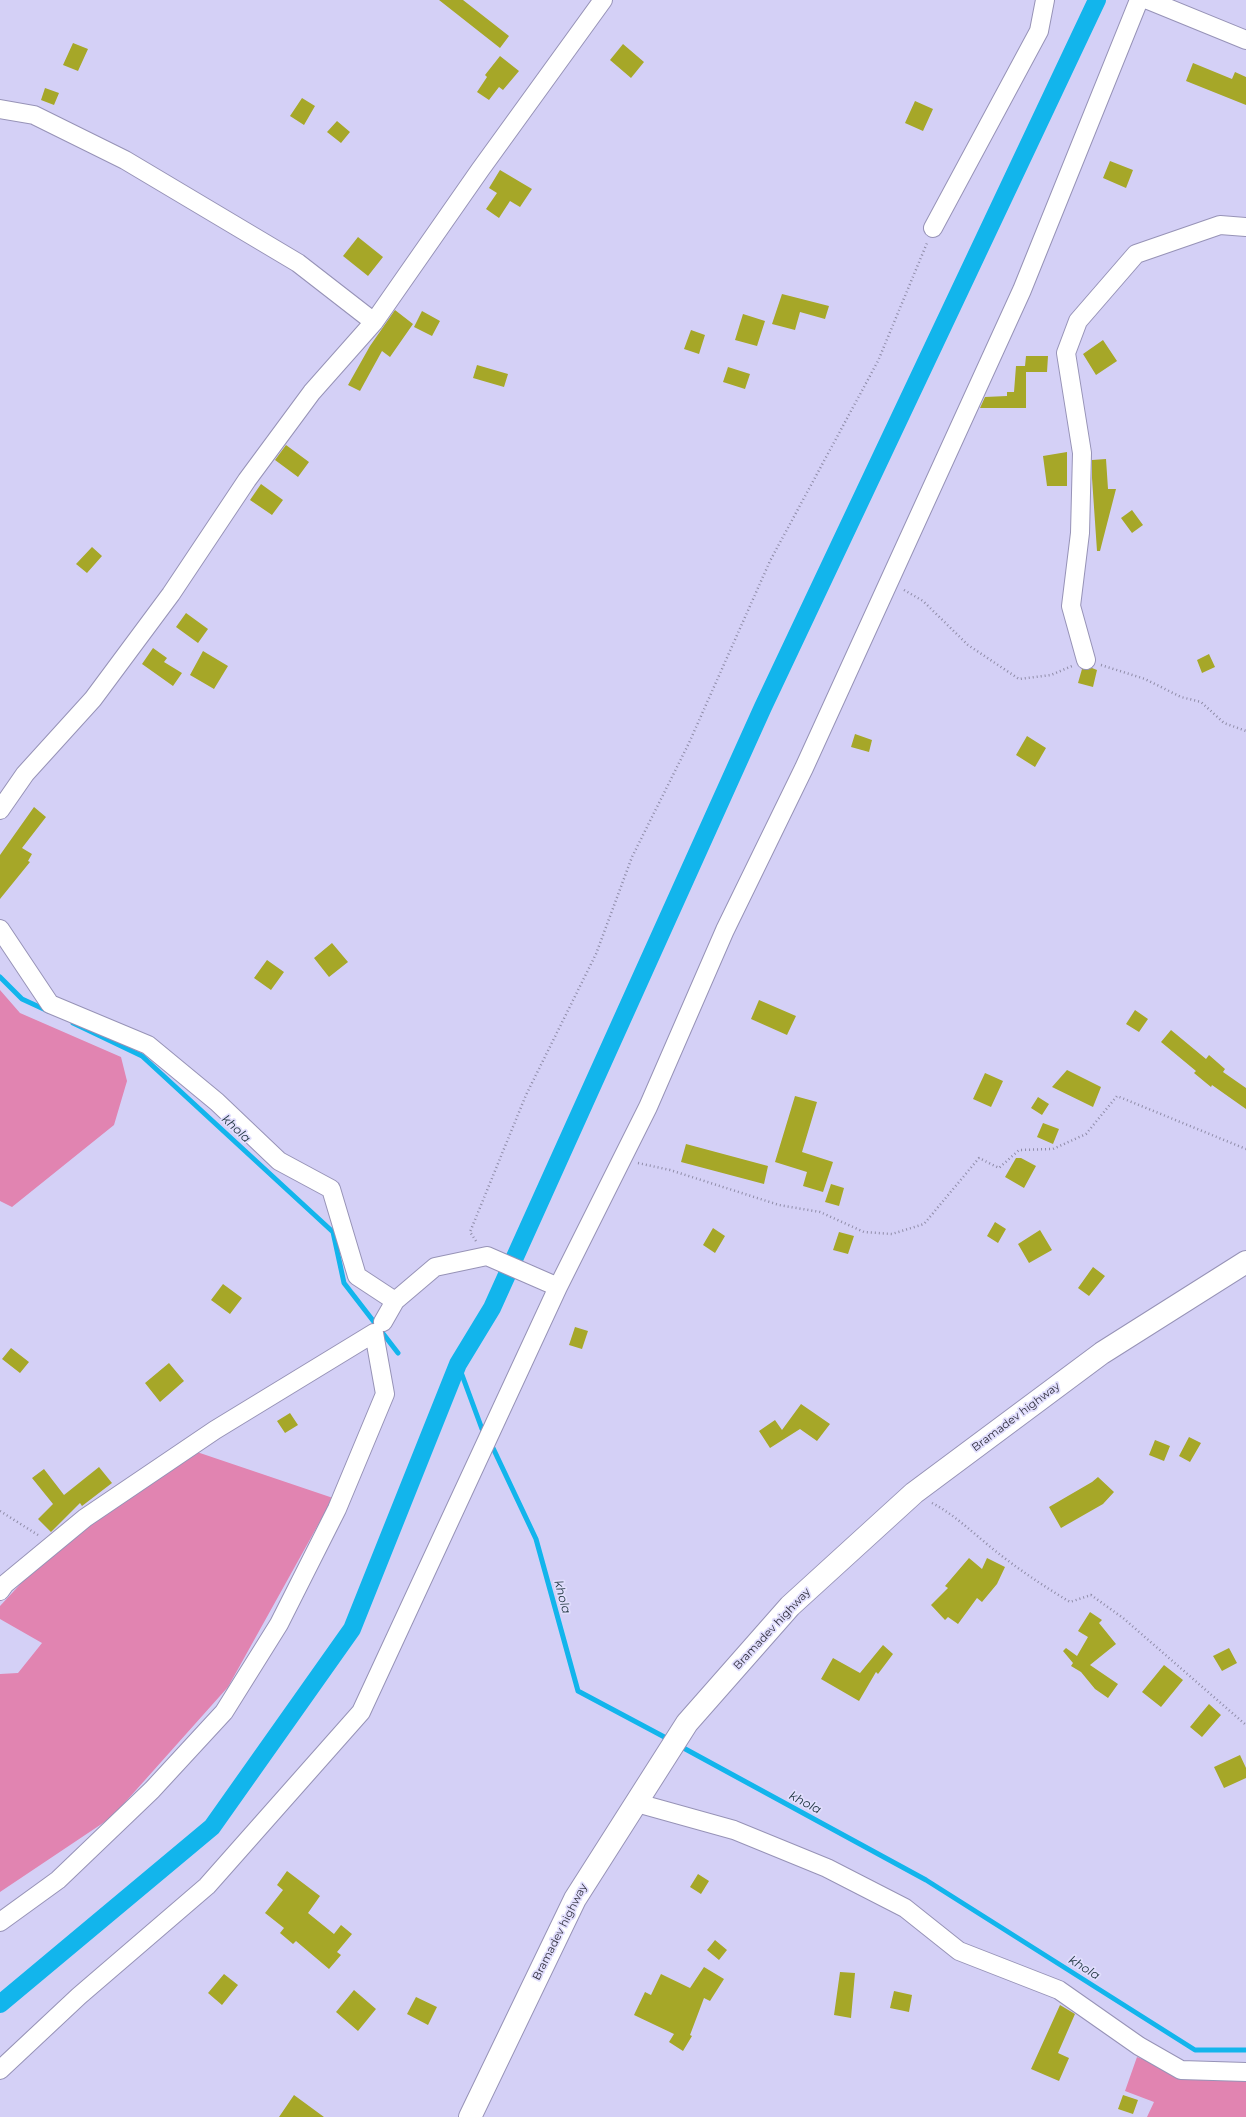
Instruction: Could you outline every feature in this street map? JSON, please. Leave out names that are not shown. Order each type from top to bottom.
[{"type":"street","points":[[0,810],[25,774],[93,699],[171,594],[247,480],[312,392],[374,322],[480,170],[603,0]]},
{"type":"street","points":[[933,228],[1039,31],[1045,0]]},
{"type":"street","points":[[0,2070],[79,1996],[208,1886],[361,1712],[558,1287],[648,1107],[726,930],[804,768],[890,582],[1022,290],[1139,0]]},
{"type":"street","points":[[1148,0],[1246,40]]},
{"type":"street","points":[[0,109],[34,115],[126,160],[298,263],[374,322]]},
{"type":"street","points":[[1086,660],[1071,606],[1080,533],[1082,453],[1066,353],[1078,321],[1136,254],[1220,226],[1246,227]]},
{"type":"street","points":[[0,929],[50,1004],[148,1045],[217,1102],[279,1161],[331,1188],[357,1276],[395,1301]]},
{"type":"street","points":[[383,1322],[395,1301],[435,1267],[487,1256],[558,1287]]},
{"type":"street","name":"Bramadev highway","points":[[470,2117],[575,1899],[687,1723],[790,1606],[914,1493],[1102,1353],[1246,1262]]},
{"type":"street","points":[[0,1591],[5,1584],[85,1518],[209,1435],[374,1333],[385,1394],[337,1509],[279,1624],[224,1712],[152,1790],[58,1880],[0,1922]]},
{"type":"street","points":[[637,1803],[734,1830],[827,1868],[905,1908],[959,1951],[1059,1990],[1139,2046],[1181,2070],[1246,2072]]},
{"type":"path","points":[[487,1256],[470,1232],[526,1095],[596,954],[632,857],[689,743],[770,561],[878,361],[933,228]]},
{"type":"path","points":[[890,582],[923,601],[968,644],[1019,679],[1051,675],[1086,660],[1145,679],[1181,696],[1201,702],[1224,724],[1246,731]]},
{"type":"path","points":[[622,1160],[670,1170],[779,1205],[820,1212],[864,1232],[892,1234],[924,1224],[979,1158],[999,1168],[1018,1150],[1053,1149],[1086,1134],[1117,1096],[1246,1149]]},
{"type":"path","points":[[914,1493],[951,1512],[997,1553],[1043,1586],[1070,1602],[1091,1595],[1123,1618],[1246,1725]]},
{"type":"path","points":[[0,1511],[53,1545]]},
{"type":"shaded area","points":[[0,990],[20,1013],[121,1057],[127,1081],[114,1125],[12,1207],[0,1201]]},
{"type":"shaded area","points":[[194,1451],[333,1498],[228,1687],[112,1817],[0,1892],[0,1674],[18,1673],[42,1643],[0,1619],[0,1606],[52,1550]]},
{"type":"shaded area","points":[[1137,2057],[1177,2072],[1246,2077],[1246,2117],[1147,2117],[1154,2102],[1125,2091]]},
{"type":"building","points":[[439,0],[463,0],[509,36],[500,48]]},
{"type":"building","points":[[73,43],[88,49],[78,71],[63,65]]},
{"type":"building","points":[[623,44],[644,62],[631,78],[610,60]]},
{"type":"building","points":[[500,56],[519,71],[503,90],[499,87],[489,100],[477,92],[487,77],[485,75]]},
{"type":"building","points":[[1193,63],[1232,79],[1235,72],[1246,77],[1246,105],[1186,81]]},
{"type":"building","points":[[45,88],[59,93],[54,105],[41,100]]},
{"type":"building","points":[[302,98],[315,106],[304,125],[290,116]]},
{"type":"building","points":[[915,101],[933,109],[923,131],[905,123]]},
{"type":"building","points":[[337,121],[350,132],[341,143],[327,132]]},
{"type":"building","points":[[1110,161],[1133,170],[1126,188],[1103,178]]},
{"type":"building","points":[[500,170],[532,189],[520,207],[510,201],[499,218],[486,209],[497,193],[489,188]]},
{"type":"building","points":[[358,237],[383,257],[368,276],[343,256]]},
{"type":"building","points":[[782,294],[829,306],[825,319],[800,312],[795,330],[772,324]]},
{"type":"building","points":[[395,310],[413,324],[390,357],[382,351],[360,391],[348,385],[370,346]]},
{"type":"building","points":[[422,311],[440,321],[432,336],[414,327]]},
{"type":"building","points":[[743,314],[765,321],[757,346],[735,340]]},
{"type":"building","points":[[691,330],[705,335],[699,354],[684,349]]},
{"type":"building","points":[[1103,340],[1117,361],[1096,375],[1083,354]]},
{"type":"building","points":[[1026,356],[1048,356],[1047,372],[1026,372],[1026,408],[980,408],[985,397],[1007,396],[1007,392],[1014,392],[1016,366],[1025,366]]},
{"type":"building","points":[[477,365],[508,374],[504,387],[473,378]]},
{"type":"building","points":[[728,367],[750,374],[745,389],[723,382]]},
{"type":"building","points":[[286,445],[309,462],[298,477],[275,460]]},
{"type":"building","points":[[1067,452],[1067,486],[1047,486],[1043,456]]},
{"type":"building","points":[[1106,459],[1108,489],[1116,489],[1100,551],[1097,551],[1092,460]]},
{"type":"building","points":[[261,484],[283,500],[272,515],[250,500]]},
{"type":"building","points":[[1132,510],[1143,525],[1132,533],[1121,518]]},
{"type":"building","points":[[92,547],[102,556],[87,573],[76,564]]},
{"type":"building","points":[[186,613],[208,629],[198,643],[176,627]]},
{"type":"building","points":[[153,648],[167,658],[164,662],[182,673],[173,686],[142,664]]},
{"type":"building","points":[[203,651],[228,666],[214,689],[190,675]]},
{"type":"building","points":[[1209,654],[1215,667],[1202,673],[1197,660]]},
{"type":"building","points":[[1092,668],[1097,670],[1093,687],[1078,683],[1082,669]]},
{"type":"building","points":[[855,734],[872,740],[869,752],[851,747]]},
{"type":"building","points":[[1027,736],[1046,748],[1035,767],[1016,755]]},
{"type":"building","points":[[34,807],[46,817],[22,848],[32,854],[28,861],[30,862],[0,899],[0,855]]},
{"type":"building","points":[[332,943],[348,962],[329,977],[314,958]]},
{"type":"building","points":[[267,960],[284,972],[271,990],[254,978]]},
{"type":"building","points":[[759,1000],[796,1016],[787,1035],[751,1019]]},
{"type":"building","points":[[1135,1010],[1148,1019],[1139,1032],[1126,1024]]},
{"type":"building","points":[[1171,1030],[1206,1059],[1209,1055],[1225,1069],[1223,1072],[1246,1088],[1246,1109],[1212,1085],[1211,1087],[1194,1073],[1196,1071],[1161,1042]]},
{"type":"building","points":[[1067,1070],[1101,1087],[1093,1107],[1052,1087]]},
{"type":"building","points":[[985,1073],[1003,1081],[991,1107],[973,1099]]},
{"type":"building","points":[[795,1096],[817,1102],[802,1152],[833,1162],[823,1192],[803,1186],[807,1172],[775,1162]]},
{"type":"building","points":[[1038,1097],[1049,1104],[1042,1115],[1031,1108]]},
{"type":"building","points":[[1043,1123],[1059,1129],[1053,1144],[1037,1137]]},
{"type":"building","points":[[686,1144],[768,1166],[764,1184],[681,1162]]},
{"type":"building","points":[[1016,1158],[1021,1158],[1036,1166],[1024,1188],[1005,1177]]},
{"type":"building","points":[[831,1184],[844,1188],[839,1206],[825,1202]]},
{"type":"building","points":[[995,1222],[1006,1229],[998,1243],[987,1236]]},
{"type":"building","points":[[713,1228],[725,1236],[715,1253],[703,1245]]},
{"type":"building","points":[[1040,1230],[1052,1250],[1029,1263],[1018,1244]]},
{"type":"building","points":[[839,1232],[854,1236],[848,1254],[833,1250]]},
{"type":"building","points":[[1093,1267],[1105,1276],[1089,1296],[1078,1288]]},
{"type":"building","points":[[223,1284],[242,1298],[230,1314],[211,1300]]},
{"type":"building","points":[[575,1327],[588,1331],[582,1349],[569,1345]]},
{"type":"building","points":[[11,1348],[29,1362],[20,1373],[2,1359]]},
{"type":"building","points":[[169,1363],[184,1381],[160,1402],[145,1383]]},
{"type":"building","points":[[801,1404],[830,1424],[817,1441],[800,1429],[770,1448],[759,1431],[775,1420],[782,1430]]},
{"type":"building","points":[[290,1413],[298,1425],[285,1433],[277,1421]]},
{"type":"building","points":[[1189,1437],[1201,1443],[1190,1462],[1179,1456]]},
{"type":"building","points":[[1155,1440],[1170,1446],[1164,1461],[1149,1455]]},
{"type":"building","points":[[99,1467],[112,1483],[82,1506],[80,1503],[51,1532],[38,1519],[53,1504],[32,1478],[44,1469],[64,1495]]},
{"type":"building","points":[[1098,1477],[1114,1492],[1103,1504],[1061,1528],[1049,1507]]},
{"type":"building","points":[[969,1558],[982,1569],[987,1558],[1005,1567],[997,1584],[982,1602],[977,1598],[958,1624],[948,1617],[945,1620],[931,1605],[948,1588],[945,1586]]},
{"type":"building","points":[[1090,1612],[1102,1620],[1099,1623],[1116,1644],[1090,1665],[1118,1684],[1108,1698],[1095,1689],[1081,1672],[1071,1666],[1073,1663],[1063,1651],[1066,1648],[1077,1656],[1088,1637],[1078,1631]]},
{"type":"building","points":[[883,1645],[893,1654],[878,1674],[876,1672],[859,1701],[821,1679],[833,1658],[860,1673]]},
{"type":"building","points":[[1229,1648],[1237,1663],[1222,1671],[1213,1656]]},
{"type":"building","points":[[1164,1665],[1183,1680],[1161,1707],[1142,1692]]},
{"type":"building","points":[[1209,1704],[1221,1715],[1202,1737],[1190,1727]]},
{"type":"building","points":[[1240,1755],[1246,1768],[1246,1778],[1224,1788],[1214,1767]]},
{"type":"building","points":[[287,1871],[320,1896],[308,1913],[334,1934],[341,1925],[352,1934],[337,1952],[341,1955],[329,1969],[296,1941],[293,1944],[280,1933],[284,1928],[265,1913],[283,1890],[277,1885]]},
{"type":"building","points":[[698,1874],[709,1881],[701,1894],[690,1887]]},
{"type":"building","points":[[715,1940],[727,1950],[719,1960],[707,1950]]},
{"type":"building","points":[[704,1967],[724,1979],[710,2001],[704,1998],[690,2035],[692,2036],[683,2051],[669,2042],[674,2034],[634,2015],[645,1992],[651,1995],[661,1974],[690,1988]]},
{"type":"building","points":[[840,1972],[855,1973],[851,2018],[834,2015]]},
{"type":"building","points":[[224,1974],[238,1985],[222,2005],[208,1993]]},
{"type":"building","points":[[354,1990],[376,2009],[358,2031],[336,2012]]},
{"type":"building","points":[[894,1991],[912,1995],[909,2012],[890,2008]]},
{"type":"building","points":[[416,1997],[437,2007],[428,2025],[407,2014]]},
{"type":"building","points":[[1060,2005],[1075,2014],[1058,2053],[1069,2058],[1059,2081],[1031,2069]]},
{"type":"building","points":[[294,2095],[324,2117],[279,2117]]},
{"type":"building","points":[[1123,2095],[1138,2100],[1133,2114],[1118,2109]]},
{"type":"waterway","points":[[0,2004],[212,1827],[352,1629],[458,1364],[492,1308],[763,707],[1097,0]]},
{"type":"waterway","name":"khola","points":[[0,977],[22,999],[48,1011]]},
{"type":"waterway","name":"khola","points":[[73,1023],[142,1056],[333,1232],[344,1283],[398,1353]]},
{"type":"waterway","name":"khola","points":[[458,1364],[482,1429]]},
{"type":"waterway","name":"khola","points":[[493,1448],[536,1539],[578,1691],[670,1740]]},
{"type":"waterway","name":"khola","points":[[678,1745],[926,1880],[1195,2050],[1246,2050]]}]
